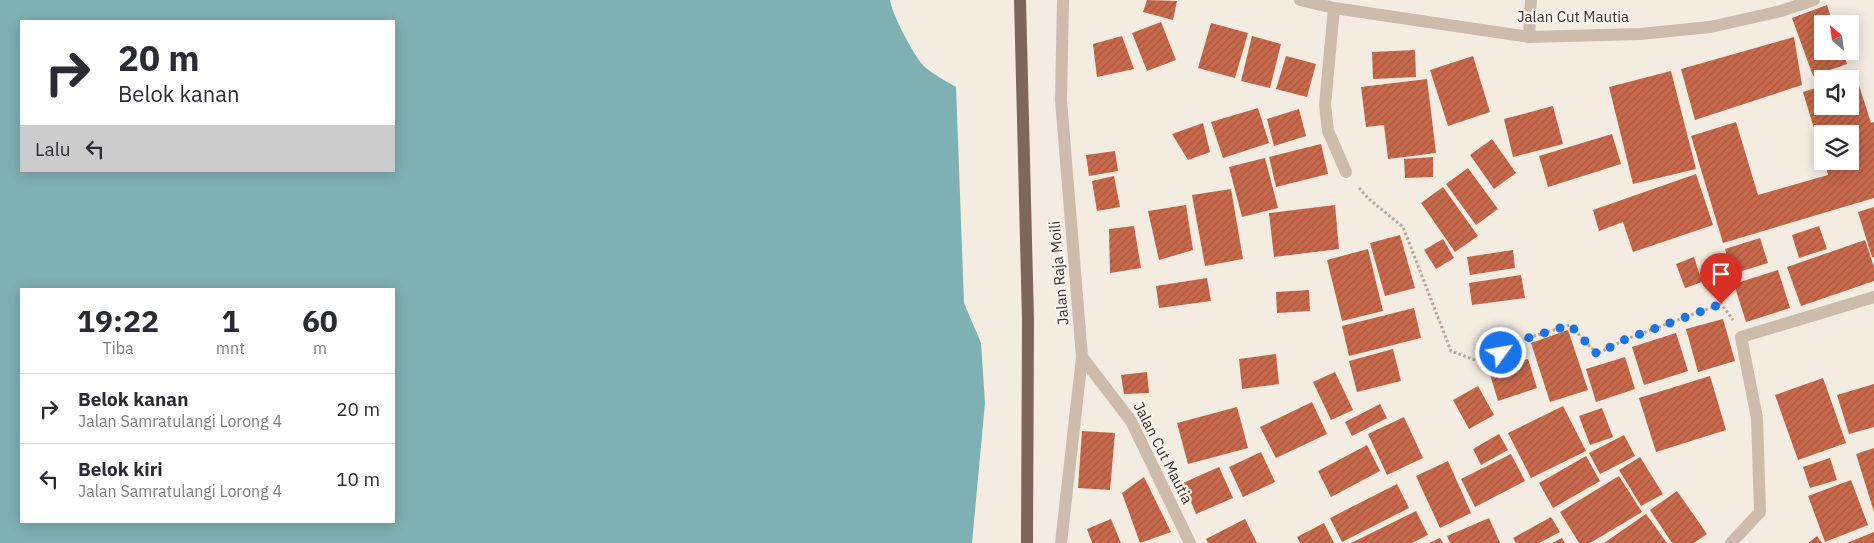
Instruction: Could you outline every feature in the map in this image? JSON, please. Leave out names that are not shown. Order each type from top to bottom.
[{"type":"main road","points":[[1020,0],[1028,320],[1027,543]]},
{"type":"street","name":"Jalan Raja Moili","points":[[1061,543],[1082,357],[1061,100],[1063,0]]},
{"type":"street","name":"Jalan Cut Mautia","points":[[1300,0],[1334,8],[1529,37],[1640,34],[1710,27],[1782,11],[1814,0]]},
{"type":"street","points":[[1529,37],[1531,0]]},
{"type":"street","points":[[1334,8],[1325,105],[1328,131],[1346,172]]},
{"type":"street","points":[[1731,543],[1760,512],[1757,418],[1740,337],[1874,297]]},
{"type":"street","name":"Jalan Cut Mautia","points":[[1082,357],[1132,421],[1190,543]]},
{"type":"path","points":[[1346,172],[1368,199],[1403,227],[1451,351],[1486,364],[1515,342],[1570,325],[1597,354],[1624,340],[1721,304],[1734,322],[1740,337]]},
{"type":"water","points":[[0,0],[890,0],[905,36],[922,64],[956,87],[964,303],[981,343],[985,403],[972,543],[0,543]]},
{"type":"building","points":[[1147,0],[1177,1],[1173,20],[1143,12]]},
{"type":"building","points":[[1827,5],[1830,15],[1814,15],[1814,60],[1846,60],[1847,64],[1830,70],[1814,70],[1813,76],[1792,18]]},
{"type":"building","points":[[1161,22],[1176,60],[1147,71],[1132,33]]},
{"type":"building","points":[[1211,23],[1248,33],[1235,78],[1198,68]]},
{"type":"building","points":[[1122,36],[1134,69],[1097,77],[1093,44]]},
{"type":"building","points":[[1252,36],[1281,44],[1270,88],[1241,81]]},
{"type":"building","points":[[1794,37],[1802,85],[1695,120],[1681,69]]},
{"type":"building","points":[[1415,50],[1416,77],[1373,79],[1372,52]]},
{"type":"building","points":[[1286,56],[1316,64],[1307,97],[1276,89]]},
{"type":"building","points":[[1473,56],[1490,112],[1448,126],[1430,70]]},
{"type":"building","points":[[1671,71],[1696,169],[1633,184],[1609,87]]},
{"type":"building","points":[[1427,79],[1436,153],[1388,159],[1384,125],[1366,127],[1361,87]]},
{"type":"building","points":[[1859,85],[1871,123],[1874,122],[1874,198],[1723,243],[1691,136],[1736,122],[1758,195],[1828,175],[1827,170],[1859,170],[1859,125],[1814,125],[1814,128],[1803,92],[1814,89],[1814,115],[1859,115]]},
{"type":"building","points":[[1553,106],[1563,144],[1513,157],[1504,119]]},
{"type":"building","points":[[1258,108],[1269,143],[1223,158],[1211,122]]},
{"type":"building","points":[[1299,109],[1306,136],[1274,146],[1267,119]]},
{"type":"building","points":[[1203,123],[1210,152],[1188,160],[1172,134]]},
{"type":"building","points":[[1612,134],[1621,164],[1548,187],[1539,156]]},
{"type":"building","points":[[1492,139],[1516,173],[1494,189],[1470,155]]},
{"type":"building","points":[[1321,144],[1328,174],[1276,187],[1269,157]]},
{"type":"building","points":[[1115,151],[1118,171],[1089,176],[1086,155]]},
{"type":"building","points":[[1433,157],[1433,177],[1405,178],[1404,159]]},
{"type":"building","points":[[1265,158],[1278,208],[1242,217],[1229,167]]},
{"type":"building","points":[[1468,168],[1498,209],[1476,225],[1446,184]]},
{"type":"building","points":[[1696,174],[1713,225],[1633,252],[1623,222],[1599,231],[1593,210]]},
{"type":"building","points":[[1114,176],[1120,207],[1097,211],[1092,181]]},
{"type":"building","points":[[1443,187],[1478,236],[1455,252],[1421,203]]},
{"type":"building","points":[[1231,189],[1243,259],[1205,266],[1192,195]]},
{"type":"building","points":[[1186,205],[1193,250],[1159,260],[1148,211]]},
{"type":"building","points":[[1335,205],[1339,249],[1274,257],[1269,213]]},
{"type":"building","points":[[1874,207],[1874,257],[1872,257],[1858,212]]},
{"type":"building","points":[[1134,226],[1141,268],[1110,273],[1109,229]]},
{"type":"building","points":[[1819,226],[1827,249],[1799,258],[1792,235]]},
{"type":"building","points":[[1400,235],[1415,288],[1385,296],[1370,243]]},
{"type":"building","points":[[1760,238],[1768,263],[1732,274],[1725,249]]},
{"type":"building","points":[[1443,239],[1454,258],[1436,269],[1424,250]]},
{"type":"building","points":[[1865,240],[1874,267],[1874,281],[1801,306],[1787,267]]},
{"type":"building","points":[[1368,249],[1383,311],[1342,321],[1327,260]]},
{"type":"building","points":[[1513,250],[1515,268],[1470,275],[1467,257]]},
{"type":"building","points":[[1694,257],[1702,282],[1685,288],[1676,264]]},
{"type":"building","points":[[1778,270],[1790,308],[1746,322],[1734,284]]},
{"type":"building","points":[[1521,275],[1525,298],[1472,305],[1469,283]]},
{"type":"building","points":[[1207,278],[1211,301],[1159,308],[1156,286]]},
{"type":"building","points":[[1309,290],[1310,311],[1277,313],[1276,292]]},
{"type":"building","points":[[1414,308],[1421,338],[1349,356],[1342,326]]},
{"type":"building","points":[[1723,319],[1735,361],[1698,372],[1686,329]]},
{"type":"building","points":[[1568,330],[1588,390],[1550,402],[1531,343]]},
{"type":"building","points":[[1676,333],[1688,371],[1644,385],[1632,347]]},
{"type":"building","points":[[1393,349],[1401,381],[1357,392],[1349,361]]},
{"type":"building","points":[[1276,354],[1279,384],[1242,389],[1239,359]]},
{"type":"building","points":[[1625,357],[1635,389],[1596,402],[1586,369]]},
{"type":"building","points":[[1528,359],[1537,388],[1498,401],[1489,371]]},
{"type":"building","points":[[1147,372],[1149,393],[1124,394],[1121,375]]},
{"type":"building","points":[[1335,372],[1353,410],[1331,420],[1313,382]]},
{"type":"building","points":[[1710,376],[1726,430],[1656,452],[1639,398]]},
{"type":"building","points":[[1823,378],[1846,443],[1798,460],[1775,395]]},
{"type":"building","points":[[1874,384],[1874,427],[1849,434],[1837,395]]},
{"type":"building","points":[[1478,386],[1494,415],[1469,429],[1453,400]]},
{"type":"building","points":[[1312,402],[1327,434],[1276,458],[1260,427]]},
{"type":"building","points":[[1380,404],[1387,418],[1352,436],[1345,422]]},
{"type":"building","points":[[1563,406],[1586,451],[1531,478],[1508,433]]},
{"type":"building","points":[[1237,407],[1248,448],[1188,464],[1177,423]]},
{"type":"building","points":[[1602,408],[1613,437],[1590,445],[1579,416]]},
{"type":"building","points":[[1404,417],[1423,458],[1387,475],[1368,434]]},
{"type":"building","points":[[1082,431],[1115,433],[1110,490],[1078,488]]},
{"type":"building","points":[[1499,434],[1508,450],[1481,465],[1473,449]]},
{"type":"building","points":[[1624,435],[1635,456],[1600,474],[1589,453]]},
{"type":"building","points":[[1367,445],[1380,471],[1331,497],[1318,471]]},
{"type":"building","points":[[1874,448],[1874,512],[1856,454]]},
{"type":"building","points":[[1261,452],[1275,482],[1243,497],[1229,467]]},
{"type":"building","points":[[1511,454],[1525,481],[1475,507],[1461,479]]},
{"type":"building","points":[[1586,456],[1600,481],[1553,508],[1539,483]]},
{"type":"building","points":[[1640,457],[1663,494],[1641,506],[1619,470]]},
{"type":"building","points":[[1830,458],[1837,480],[1810,488],[1803,467]]},
{"type":"building","points":[[1448,461],[1471,513],[1440,528],[1416,476]]},
{"type":"building","points":[[1219,467],[1233,498],[1196,514],[1183,483]]},
{"type":"building","points":[[1619,476],[1642,512],[1590,543],[1579,543],[1560,512]]},
{"type":"building","points":[[1144,477],[1171,532],[1140,543],[1122,493]]},
{"type":"building","points":[[1851,480],[1868,525],[1825,542],[1808,496]]},
{"type":"building","points":[[1397,484],[1409,508],[1342,542],[1330,518]]},
{"type":"building","points":[[1677,491],[1707,534],[1694,543],[1672,543],[1650,510]]},
{"type":"building","points":[[1416,511],[1428,535],[1412,543],[1351,543]]},
{"type":"building","points":[[1646,514],[1667,543],[1604,543]]},
{"type":"building","points":[[1551,517],[1560,532],[1539,543],[1516,543],[1513,538]]},
{"type":"building","points":[[1489,518],[1500,543],[1450,543],[1447,536]]},
{"type":"building","points":[[1111,519],[1121,543],[1092,543],[1087,529]]},
{"type":"building","points":[[1245,519],[1257,543],[1208,543],[1206,539]]},
{"type":"building","points":[[1324,523],[1334,543],[1300,543],[1297,537]]},
{"type":"building","points":[[1874,532],[1874,543],[1847,543]]},
{"type":"building","points":[[1817,536],[1822,543],[1808,543]]},
{"type":"building","points":[[1440,538],[1443,543],[1429,543]]},
{"type":"building","points":[[1562,538],[1565,543],[1552,543]]},
{"type":"route","points":[[1501,353],[1515,342],[1570,325],[1597,354],[1624,340],[1721,304]]}]
